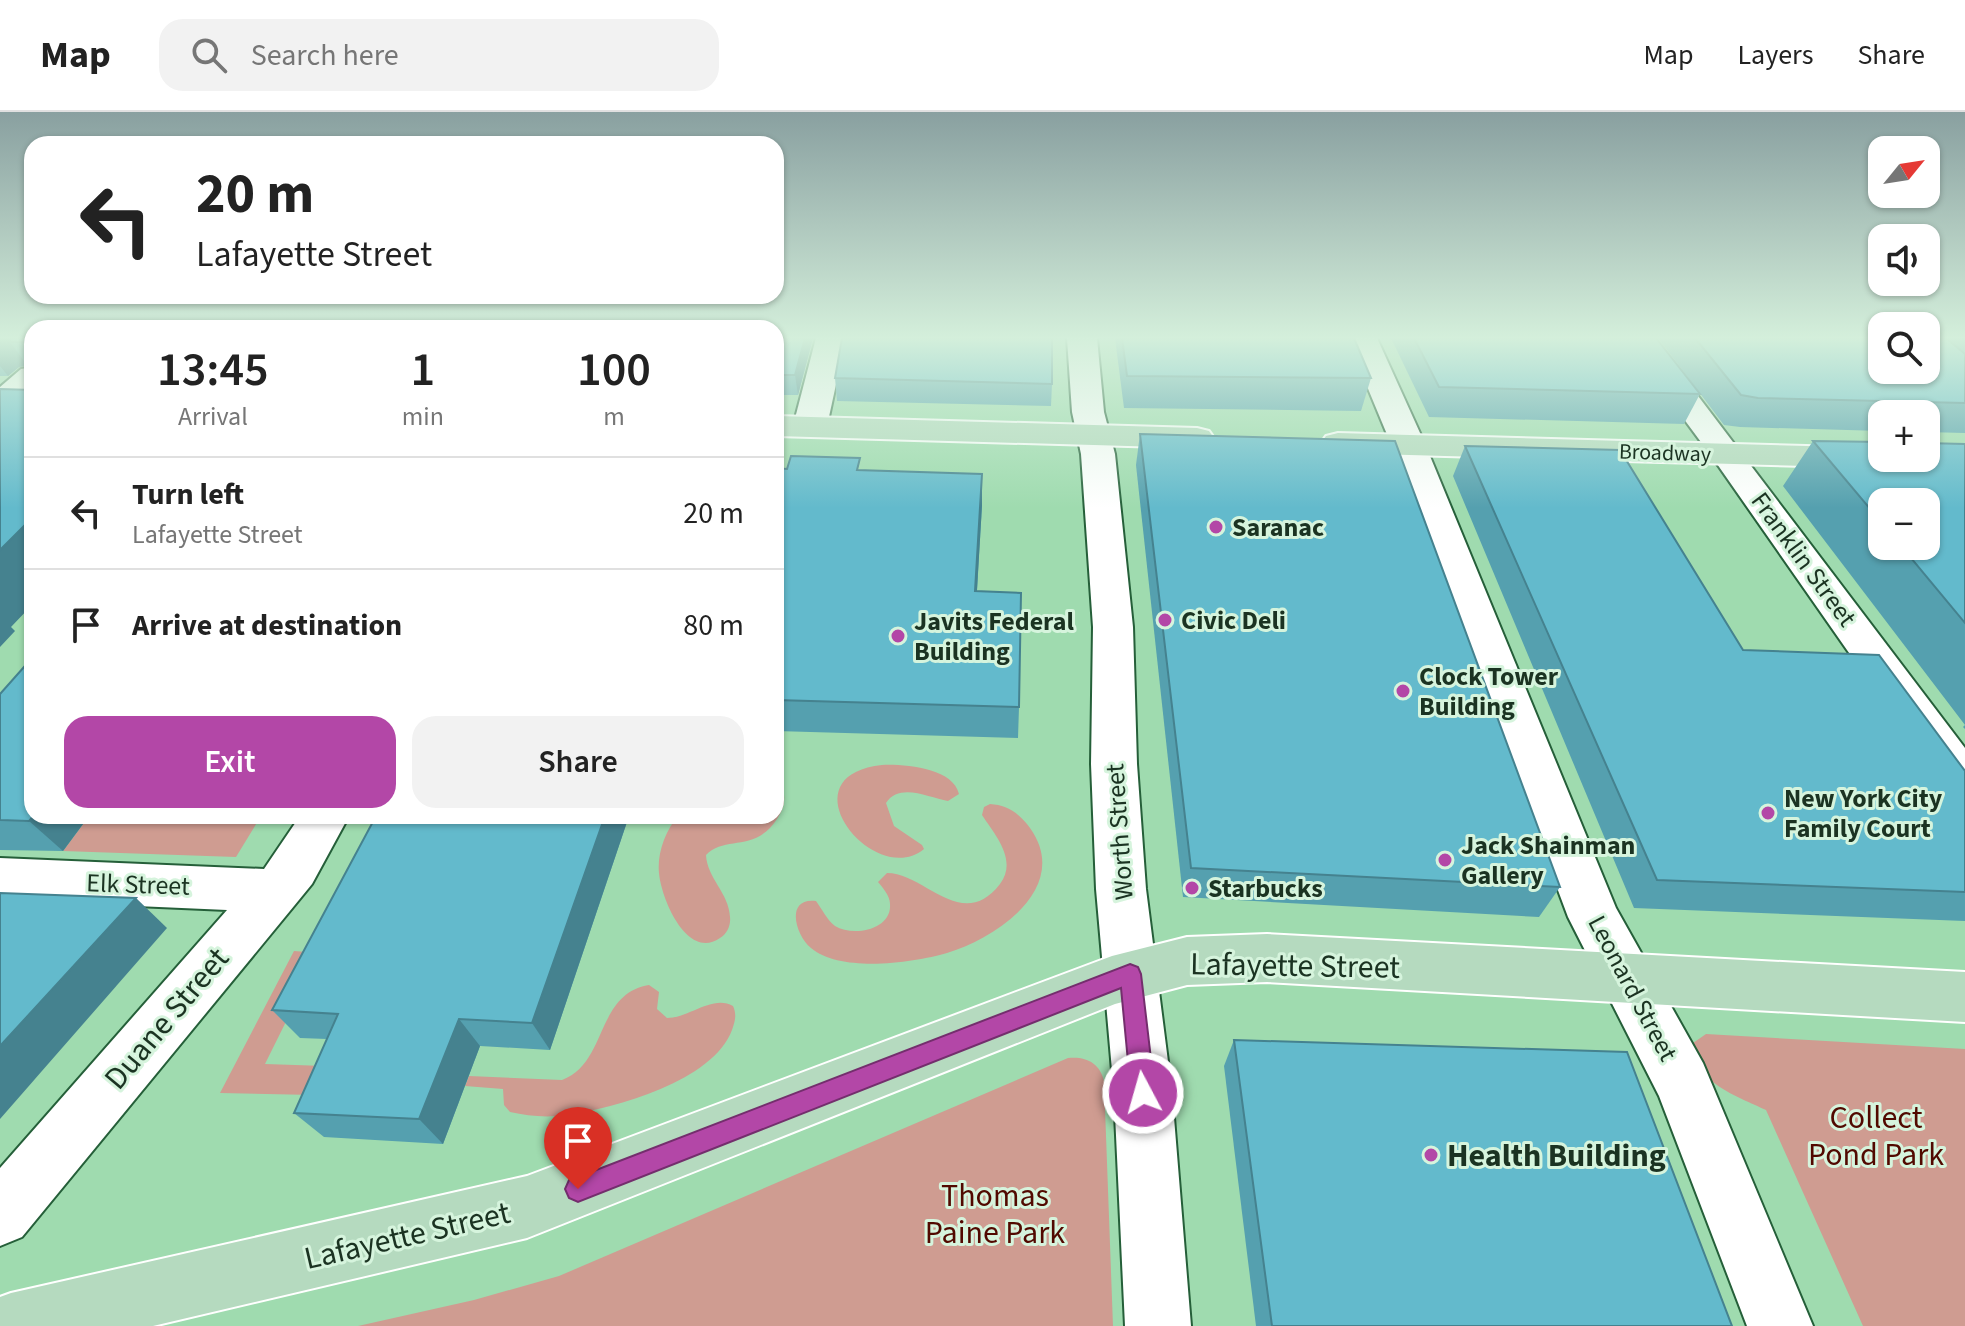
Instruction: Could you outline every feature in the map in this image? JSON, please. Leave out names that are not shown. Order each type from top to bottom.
[{"type":"main road","points":[[0,405],[24,406]]},
{"type":"main road","points":[[784,426],[1230,439]]},
{"type":"main road","name":"Broadway","points":[[1308,442],[1868,458]]},
{"type":"main road","name":"Lafayette Street","points":[[11,1326],[527,1207],[1130,974],[1187,961],[1267,958],[1965,997]]},
{"type":"street","points":[[810,426],[817,395]]},
{"type":"street","name":"Worth Street","points":[[1087,395],[1098,454],[1113,627],[1114,764],[1130,974],[1143,1093],[1158,1326]]},
{"type":"street","name":"Leonard Street","points":[[1387,395],[1594,917],[1683,1083],[1780,1326]]},
{"type":"street","name":"Franklin Street","points":[[1682,395],[1965,783]]},
{"type":"street","name":"Duane Street","points":[[0,1215],[276,891],[294,869],[320,824]]},
{"type":"street","name":"Elk Street","points":[[0,879],[276,891]]},
{"type":"green space","points":[[882,765],[903,765],[938,773],[955,785],[959,794],[948,801],[907,792],[899,793],[886,803],[894,826],[924,849],[904,858],[883,855],[863,843],[847,826],[838,807],[839,789],[853,773]]},
{"type":"green space","points":[[990,804],[1008,808],[1018,815],[1030,828],[1041,850],[1042,870],[1035,890],[1023,907],[1006,922],[967,946],[947,953],[877,964],[840,961],[824,956],[805,942],[796,918],[800,905],[806,901],[816,901],[832,924],[851,931],[870,929],[885,920],[890,901],[878,882],[887,873],[901,875],[958,902],[972,903],[986,898],[1000,884],[1007,866],[1003,848],[982,815],[984,807]]},
{"type":"green space","points":[[83,824],[256,824],[236,857],[63,851]]},
{"type":"green space","points":[[672,824],[772,824],[759,836],[722,846],[706,855],[710,871],[726,900],[730,917],[727,932],[708,943],[697,941],[687,934],[670,911],[665,897],[659,858]]},
{"type":"green space","points":[[294,951],[320,953],[265,1064],[355,1067],[314,1095],[220,1093]]},
{"type":"green space","points":[[649,985],[659,992],[657,1009],[667,1018],[717,1003],[733,1006],[734,1024],[721,1048],[705,1064],[684,1077],[661,1089],[610,1106],[552,1116],[510,1112],[504,1105],[503,1089],[465,1086],[469,1076],[562,1080],[577,1071],[587,1059],[619,1001],[632,991]]},
{"type":"green space","name":"Collect Pond Park","points":[[1706,1034],[1965,1049],[1965,1326],[1863,1326],[1766,1110],[1718,1086],[1700,1068],[1693,1043]]},
{"type":"green space","name":"Thomas Paine Park","points":[[1068,1058],[1091,1062],[1104,1081],[1113,1326],[358,1326],[474,1300],[559,1276]]},
{"type":"building","points":[[0,395],[24,395],[24,526],[0,550]]},
{"type":"building","points":[[1741,395],[1965,395],[1965,403],[1940,400],[1758,398]]},
{"type":"building","points":[[1140,434],[1395,441],[1560,887],[1191,868]]},
{"type":"building","points":[[1813,441],[1868,442],[1868,472],[1940,472],[1940,443],[1965,444],[1965,623],[1913,560],[1940,560],[1940,488],[1868,488],[1868,506]]},
{"type":"building","points":[[1465,446],[1620,450],[1743,650],[1879,655],[1965,771],[1965,892],[1657,880]]},
{"type":"building","name":"Javits Federal Building","points":[[791,456],[860,458],[857,470],[982,474],[975,591],[1021,593],[1019,707],[784,700],[784,469],[787,469]]},
{"type":"building","points":[[24,667],[24,821],[0,820],[0,694]]},
{"type":"building","points":[[372,824],[602,824],[532,1023],[459,1019],[419,1119],[294,1113],[338,1014],[272,1010]]},
{"type":"building","points":[[0,893],[136,898],[0,1046]]},
{"type":"building","name":"Health Building","points":[[1234,1040],[1627,1052],[1732,1326],[1272,1326]]},
{"type":"place","name":"Saranac","points":[[1216,527]]},
{"type":"place","name":"Civic Deli","points":[[1165,620]]},
{"type":"place","name":"Javits Federal Building","points":[[898,636]]},
{"type":"place","name":"Clock Tower Building","points":[[1403,691]]},
{"type":"place","name":"New York City Family Court","points":[[1768,813]]},
{"type":"place","name":"Jack Shainman Gallery","points":[[1445,860]]},
{"type":"place","name":"Starbucks","points":[[1192,888]]},
{"type":"place","name":"Health Building","points":[[1431,1155]]},
{"type":"route","points":[[578,1189],[1130,974],[1143,1093]]}]
